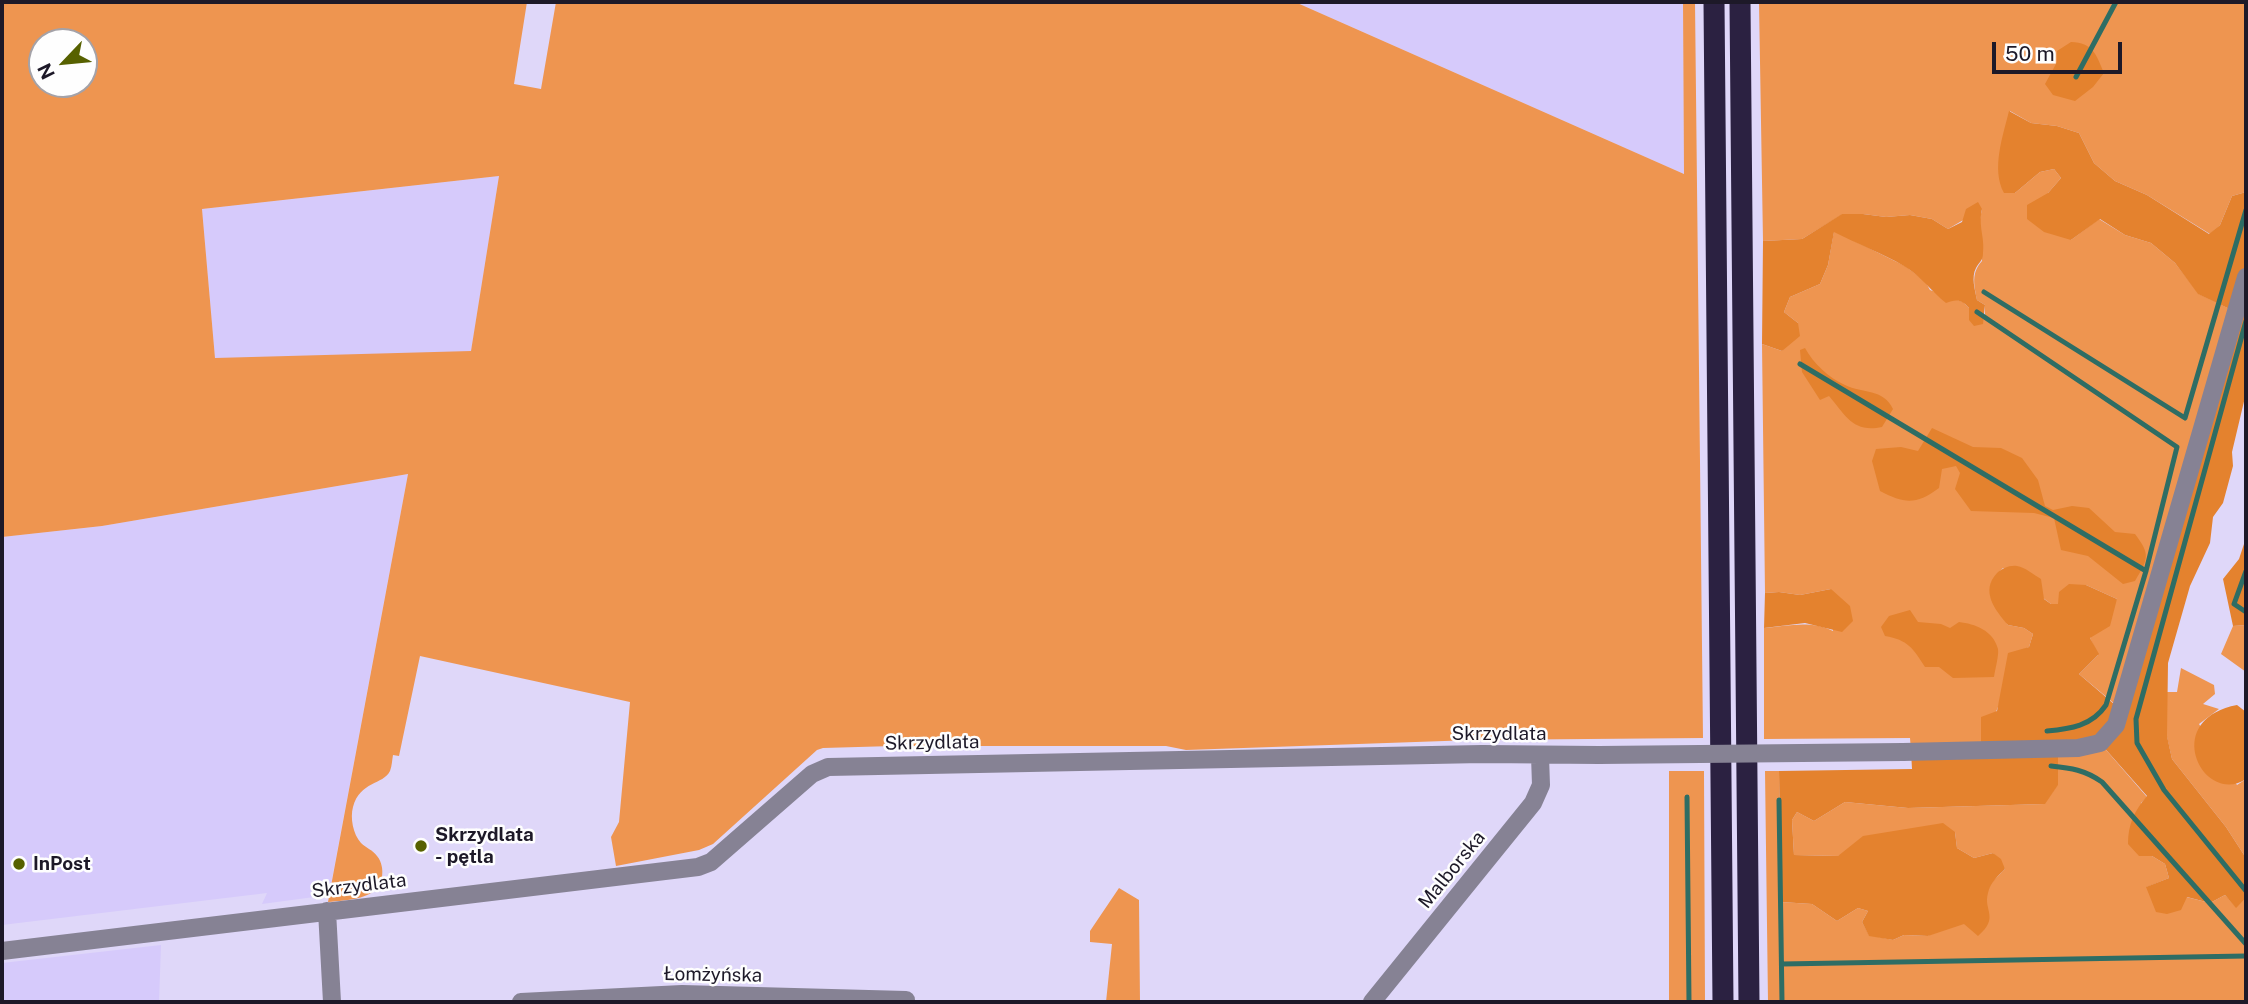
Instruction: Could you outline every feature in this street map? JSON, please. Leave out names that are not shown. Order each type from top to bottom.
[{"type":"highway","points":[[1714,2],[1723,1002]]},
{"type":"highway","points":[[1740,2],[1749,1002]]},
{"type":"street","name":"Skrzydlata","points":[[2,951],[698,867],[711,862],[812,774],[828,766],[1469,754],[1541,756],[2078,748],[2100,743],[2108,736],[2122,710],[2246,277]]},
{"type":"street","name":"Malborska","points":[[1372,1002],[1533,803],[1541,785],[1541,756]]},
{"type":"street","points":[[327,911],[332,1002]]},
{"type":"street","name":"Łomżyńska","points":[[521,1002],[682,994],[906,1001]]},
{"type":"shaded area","points":[[2,2],[527,2],[514,84],[541,89],[556,2],[1295,2],[1684,174],[1683,2],[1695,2],[1703,738],[1473,740],[1186,750],[1166,746],[823,748],[817,750],[713,844],[699,850],[616,866],[611,837],[619,822],[630,702],[420,656],[399,756],[393,755],[387,776],[361,792],[352,811],[353,826],[358,839],[381,863],[380,885],[361,897],[328,902],[408,474],[102,526],[2,537]],"holes":[[[499,176],[471,351],[215,358],[202,209]]]},
{"type":"shaded area","points":[[1295,2],[1683,2],[1684,174]]},
{"type":"shaded area","points":[[1759,2],[2246,2],[2246,192],[2232,196],[2220,225],[2210,234],[2147,195],[2115,181],[2094,163],[2079,133],[2057,126],[2031,123],[2010,111],[2015,193],[2040,172],[2054,169],[2061,178],[2048,193],[2071,240],[2099,219],[2125,235],[2151,243],[2175,263],[2199,294],[2236,312],[2122,710],[2079,674],[2098,655],[2090,638],[2117,599],[2086,585],[2058,604],[2051,604],[2003,568],[1990,590],[1993,603],[2008,625],[2024,628],[2033,634],[2029,647],[2020,651],[1981,750],[1911,751],[1910,738],[1764,739],[1764,628],[1808,625],[1833,631],[1831,589],[1800,595],[1765,593],[1762,344],[1782,351],[1798,323],[1784,312],[1790,297],[1820,284],[1828,265],[1834,231],[1905,266],[1925,281],[1930,290],[1963,302],[1969,308],[1969,320],[1985,316],[1985,305],[1977,300],[1974,284],[1976,270],[1982,261],[1979,224],[1982,209],[1948,229],[1932,219],[1910,215],[1886,217],[1843,214],[1802,239],[1763,241]]},
{"type":"shaded area","points":[[2071,42],[2089,47],[2099,60],[2104,73],[2093,87],[2075,101],[2053,95],[2045,84],[2057,62],[2057,51]]},
{"type":"shaded area","points":[[2009,111],[2031,123],[2057,126],[2079,133],[2094,163],[2115,181],[2147,195],[2209,234],[2220,225],[2232,196],[2246,192],[2246,393],[2232,452],[2233,466],[2223,503],[2213,517],[2210,543],[2190,586],[2168,663],[2167,736],[2172,759],[2226,827],[2246,858],[2246,898],[2236,908],[2225,895],[2210,903],[2187,897],[2181,910],[2167,914],[2156,912],[2146,887],[2169,878],[2165,864],[2152,856],[2139,856],[2128,844],[2133,818],[2147,796],[2100,743],[2058,749],[2058,785],[2045,804],[1908,808],[1845,802],[1814,821],[1797,812],[1792,820],[1794,855],[1838,856],[1863,836],[1943,823],[1955,832],[1957,848],[1974,858],[1993,853],[2001,859],[2005,869],[1989,889],[1987,899],[1990,919],[1978,936],[1964,924],[1928,936],[1904,935],[1893,940],[1869,936],[1862,922],[1868,911],[1858,908],[1837,921],[1812,904],[1781,902],[1779,771],[1912,769],[1911,751],[1981,750],[1981,717],[1997,711],[2008,653],[2029,647],[2033,634],[2024,628],[2008,625],[1991,600],[1992,580],[1997,573],[2011,566],[2023,568],[2041,579],[2044,599],[2051,604],[2058,604],[2059,592],[2069,584],[2086,585],[2117,599],[2110,626],[2090,638],[2099,654],[2079,674],[2121,710],[2236,312],[2198,294],[2175,263],[2151,243],[2125,235],[2100,219],[2071,240],[2044,232],[2027,219],[2027,205],[2048,193],[2061,178],[2054,169],[2040,172],[2015,193],[2004,193],[1998,174],[1998,163]]},
{"type":"shaded area","points":[[499,176],[471,352],[215,359],[202,209]]},
{"type":"shaded area","points":[[1978,202],[1982,209],[1983,247],[1974,279],[1977,300],[1985,305],[1983,324],[1974,326],[1969,320],[1969,308],[1966,305],[1958,301],[1946,303],[1904,266],[1834,232],[1828,265],[1820,284],[1790,297],[1784,312],[1798,323],[1800,336],[1782,351],[1762,344],[1763,241],[1802,239],[1842,214],[1886,217],[1910,215],[1932,219],[1948,229],[1962,222],[1966,209]]},
{"type":"shaded area","points":[[1805,348],[1827,374],[1839,382],[1878,395],[1889,402],[1893,409],[1882,427],[1864,428],[1857,425],[1829,396],[1820,400],[1802,372],[1800,350]]},
{"type":"shaded area","points":[[1932,428],[1973,447],[2001,448],[2022,458],[2038,480],[2045,506],[2053,510],[2072,506],[2089,508],[2115,532],[2135,534],[2144,547],[2146,557],[2135,581],[2123,584],[2088,556],[2061,550],[2054,518],[2034,513],[1971,511],[1955,489],[1960,473],[1956,466],[1942,469],[1939,488],[1917,500],[1904,500],[1880,491],[1872,461],[1876,449],[1901,447],[1918,451]]},
{"type":"shaded area","points":[[408,474],[329,895],[262,904],[267,893],[2,925],[2,537],[102,526]]},
{"type":"shaded area","points":[[2246,538],[2246,625],[2233,626],[2223,579],[2239,559]]},
{"type":"shaded area","points":[[1831,589],[1850,606],[1853,621],[1842,632],[1805,623],[1764,628],[1765,593],[1800,595]]},
{"type":"shaded area","points":[[1910,610],[1918,622],[1941,624],[1950,628],[1959,622],[1977,626],[1988,633],[1998,649],[1994,677],[1953,678],[1939,667],[1925,667],[1909,646],[1885,636],[1881,627],[1889,616]]},
{"type":"shaded area","points":[[2246,625],[2246,672],[2221,654],[2233,626]]},
{"type":"shaded area","points":[[2181,668],[2214,685],[2215,694],[2203,704],[2219,709],[2199,724],[2237,785],[2246,779],[2246,858],[2226,827],[2172,759],[2167,737],[2167,692],[2177,692]]},
{"type":"shaded area","points":[[2237,705],[2246,712],[2246,779],[2230,784],[2216,781],[2204,772],[2196,758],[2194,742],[2200,727],[2213,714]]},
{"type":"shaded area","points":[[2100,743],[2147,797],[2141,803],[2152,856],[2165,864],[2169,878],[2147,887],[2210,903],[2225,895],[2236,907],[2246,898],[2246,1002],[1768,1002],[1765,771],[1779,771],[1781,902],[1812,904],[1837,921],[1858,908],[1868,911],[1862,922],[1869,935],[1893,940],[1904,935],[1928,936],[1986,895],[1991,883],[2005,869],[1993,853],[1974,858],[1957,848],[1955,832],[1838,856],[1794,855],[1792,820],[1797,812],[1814,821],[1845,802],[1908,808],[2044,804],[2058,784],[2058,749]]},
{"type":"shaded area","points":[[1669,771],[1704,771],[1705,1002],[1669,1002]]},
{"type":"shaded area","points":[[1119,888],[1139,900],[1140,1002],[1106,1002],[1112,944],[1090,942],[1090,931]]},
{"type":"shaded area","points":[[161,945],[159,1002],[2,1002],[2,963]]},
{"type":"waterway","points":[[2076,77],[2116,2]]},
{"type":"waterway","points":[[1984,292],[2185,418],[2246,210]]},
{"type":"waterway","points":[[1977,312],[2177,447],[2146,571],[2106,705],[2087,722],[2047,731]]},
{"type":"waterway","points":[[2246,321],[2136,719],[2137,743],[2164,790],[2246,891]]},
{"type":"waterway","points":[[1800,364],[2146,571]]},
{"type":"waterway","points":[[2246,571],[2234,604],[2246,612]]},
{"type":"waterway","points":[[2051,766],[2078,770],[2102,782],[2246,944]]},
{"type":"waterway","points":[[1687,797],[1689,1002]]},
{"type":"waterway","points":[[1779,800],[1782,1002]]},
{"type":"waterway","points":[[1782,964],[2246,956]]},
{"type":"place","name":"Skrzydlata - pętla","points":[[421,846]]},
{"type":"place","name":"InPost","points":[[19,864]]}]
